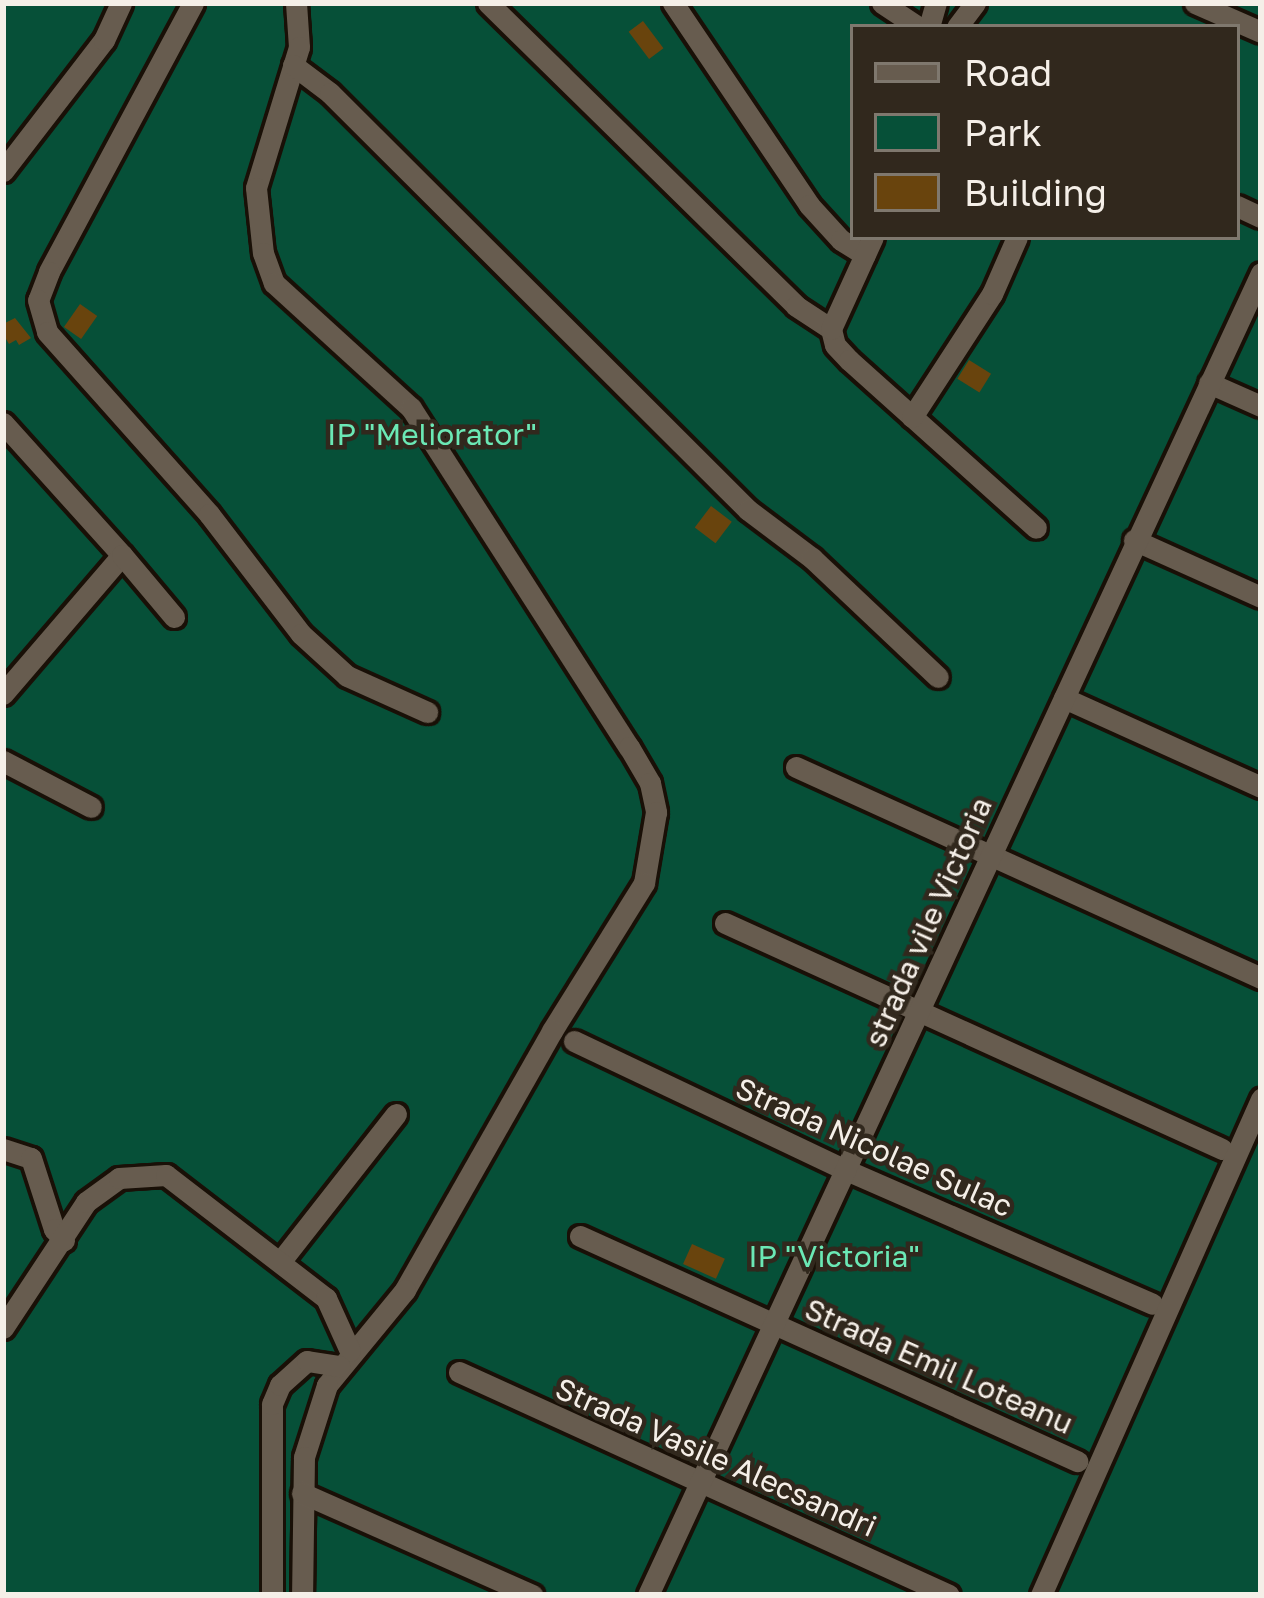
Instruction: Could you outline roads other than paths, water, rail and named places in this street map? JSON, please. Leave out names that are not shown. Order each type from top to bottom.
[{"type":"street","points":[[3,171],[104,40],[121,3]]},
{"type":"street","points":[[193,3],[49,272],[38,300],[47,332],[209,514],[302,634],[347,676],[427,712]]},
{"type":"street","points":[[296,3],[299,47],[256,188],[263,253],[274,283],[411,408],[650,782],[656,812],[644,883],[552,1031],[405,1290],[327,1385],[304,1457],[302,1595]]},
{"type":"street","points":[[488,3],[796,306],[831,329]]},
{"type":"street","points":[[673,3],[809,205],[841,240],[869,246],[831,329],[835,345],[1036,528]]},
{"type":"street","points":[[881,3],[913,24]]},
{"type":"street","points":[[1196,3],[1261,32]]},
{"type":"street","points":[[293,65],[330,93],[748,510],[812,558],[938,677]]},
{"type":"street","points":[[912,417],[981,313],[1016,240]]},
{"type":"street","name":"strada vile Victoria","points":[[648,1595],[1261,273]]},
{"type":"street","points":[[1209,383],[1261,406]]},
{"type":"street","points":[[3,423],[174,617]]},
{"type":"street","points":[[1134,540],[1261,596]]},
{"type":"street","points":[[5,686],[122,554]]},
{"type":"street","points":[[1064,698],[1261,787]]},
{"type":"street","points":[[3,760],[91,806]]},
{"type":"street","points":[[796,766],[1261,977]]},
{"type":"street","points":[[725,923],[1222,1149]]},
{"type":"street","name":"Strada Nicolae Sulac","points":[[574,1041],[847,1170],[1152,1304]]},
{"type":"street","points":[[1042,1595],[1261,1099]]},
{"type":"street","points":[[280,1262],[396,1114]]},
{"type":"street","points":[[3,1149],[32,1158],[54,1229],[64,1240]]},
{"type":"street","points":[[3,1328],[42,1262],[64,1240],[86,1202],[119,1178],[166,1174],[326,1298],[345,1358]]},
{"type":"street","name":"Strada Emil Loteanu","points":[[580,1236],[1077,1461]]},
{"type":"street","points":[[272,1595],[272,1404],[280,1385],[307,1361],[345,1358]]},
{"type":"street","name":"Strada Vasile Alecsandri","points":[[459,1372],[949,1595]]},
{"type":"street","points":[[302,1492],[532,1595]]},
{"type":"park label","name":"IP \"Meliorator\"","points":[[432,434]]},
{"type":"park label","name":"IP \"Victoria\"","points":[[834,1256]]}]
